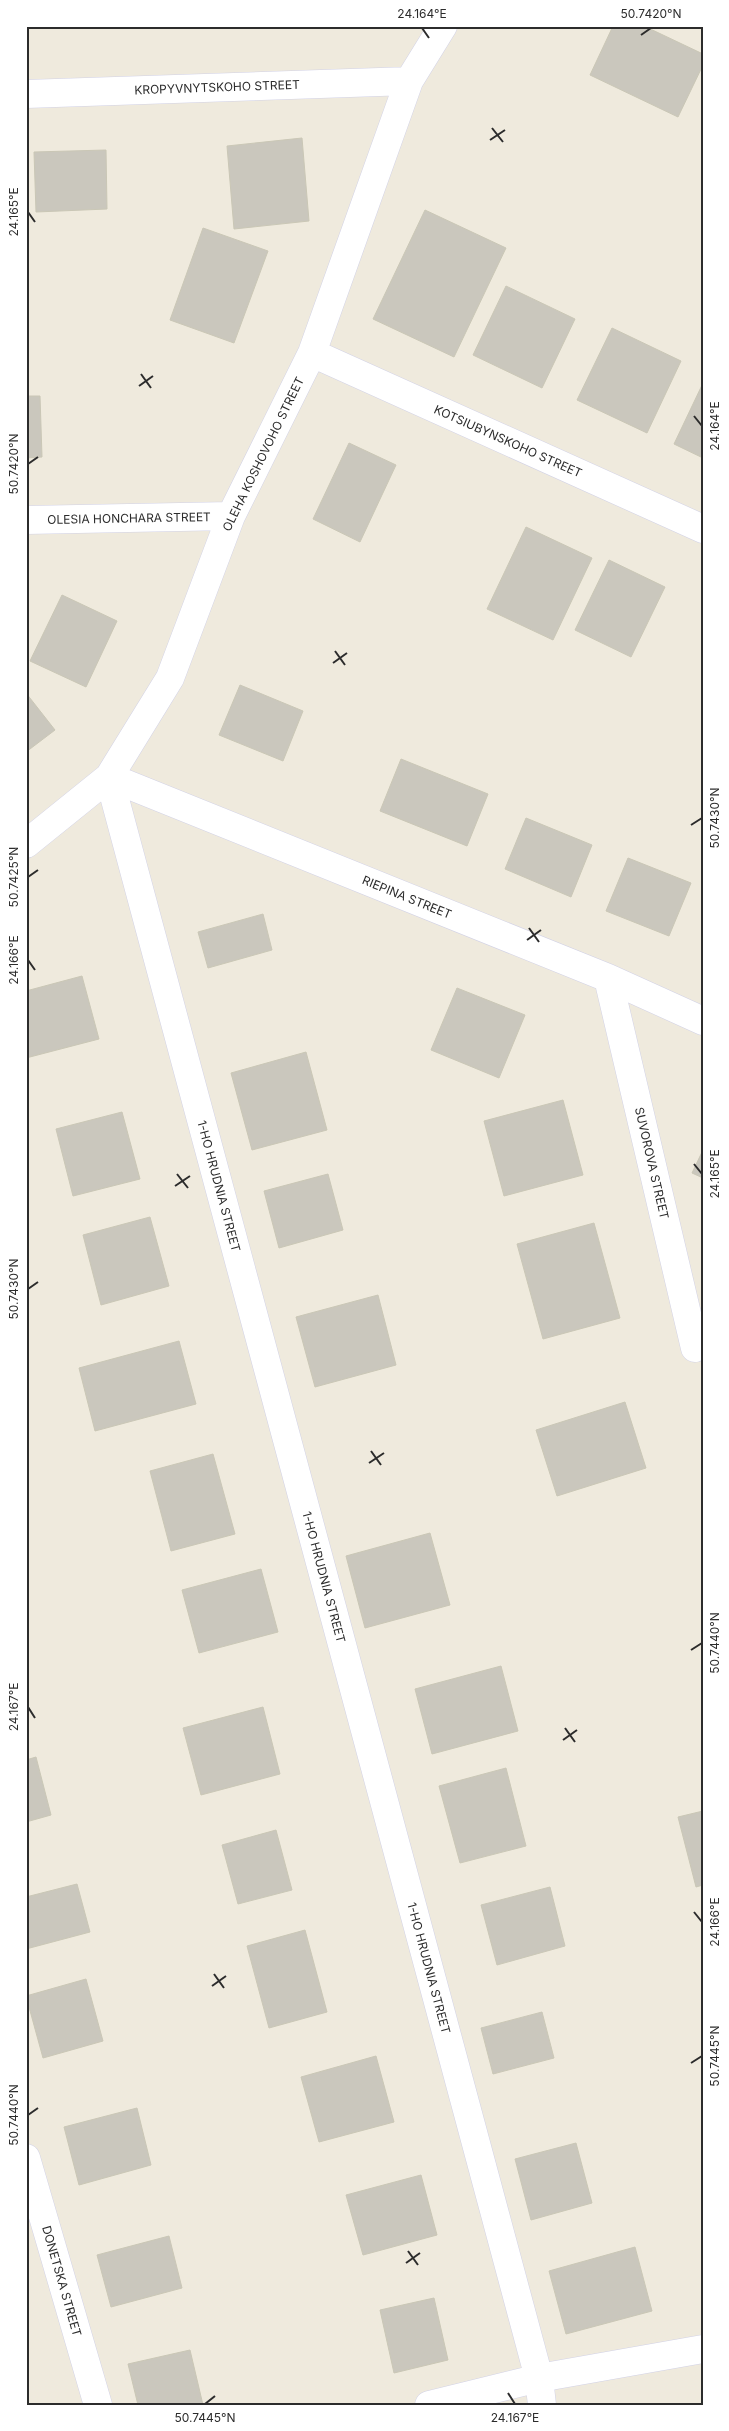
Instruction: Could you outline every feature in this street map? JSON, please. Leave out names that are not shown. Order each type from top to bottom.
[{"type":"street","name":"OLEHA KOSHOVOHO STREET","points":[[26,844],[109,777],[170,678],[231,516],[312,353],[409,81],[443,26]]},
{"type":"street","name":"KROPYVNYTSKOHO STREET","points":[[26,94],[409,81]]},
{"type":"street","name":"KOTSIUBYNSKOHO STREET","points":[[312,353],[703,529]]},
{"type":"street","name":"OLESIA HONCHARA STREET","points":[[26,520],[231,516]]},
{"type":"street","name":"RIEPINA STREET","points":[[109,777],[608,978],[703,1021]]},
{"type":"street","name":"1-HO HRUDNIA STREET","points":[[109,777],[539,2378],[542,2405]]},
{"type":"street","name":"SUVOROVA STREET","points":[[608,978],[695,1348]]},
{"type":"street","name":"DONETSKA STREET","points":[[26,2158],[98,2405]]},
{"type":"street","points":[[429,2405],[539,2378],[703,2349]]},
{"type":"building","points":[[613,26],[644,26],[703,54],[703,65],[678,117],[590,75]]},
{"type":"building","points":[[302,138],[309,221],[234,229],[227,146]]},
{"type":"building","points":[[106,150],[107,209],[36,212],[34,152]]},
{"type":"building","points":[[425,210],[506,248],[454,357],[373,319]]},
{"type":"building","points":[[203,228],[268,251],[234,343],[170,320]]},
{"type":"building","points":[[506,286],[575,319],[542,388],[473,355]]},
{"type":"building","points":[[612,328],[681,361],[647,433],[577,400]]},
{"type":"building","points":[[703,383],[703,458],[674,444]]},
{"type":"building","points":[[26,396],[40,396],[42,457],[26,458]]},
{"type":"building","points":[[349,443],[396,465],[360,542],[313,519]]},
{"type":"building","points":[[526,527],[592,558],[553,640],[487,609]]},
{"type":"building","points":[[609,560],[665,587],[631,657],[575,630]]},
{"type":"building","points":[[62,595],[117,621],[86,687],[30,661]]},
{"type":"building","points":[[240,685],[303,711],[283,761],[219,735]]},
{"type":"building","points":[[26,693],[55,730],[26,752]]},
{"type":"building","points":[[401,759],[488,794],[467,846],[380,811]]},
{"type":"building","points":[[526,818],[592,845],[571,897],[505,869]]},
{"type":"building","points":[[628,858],[691,883],[669,936],[606,911]]},
{"type":"building","points":[[263,914],[272,950],[208,968],[198,932]]},
{"type":"building","points":[[82,976],[99,1039],[26,1058],[26,991]]},
{"type":"building","points":[[457,988],[525,1015],[499,1078],[431,1050]]},
{"type":"building","points":[[306,1052],[327,1130],[252,1150],[231,1073]]},
{"type":"building","points":[[563,1100],[583,1175],[504,1196],[484,1121]]},
{"type":"building","points":[[122,1112],[140,1179],[73,1196],[56,1129]]},
{"type":"building","points":[[703,1150],[703,1178],[692,1173]]},
{"type":"building","points":[[328,1174],[343,1230],[279,1248],[264,1191]]},
{"type":"building","points":[[150,1217],[169,1286],[101,1305],[83,1235]]},
{"type":"building","points":[[594,1223],[620,1318],[543,1339],[517,1244]]},
{"type":"building","points":[[378,1295],[396,1365],[315,1387],[296,1317]]},
{"type":"building","points":[[179,1341],[196,1404],[95,1431],[79,1368]]},
{"type":"building","points":[[625,1402],[646,1468],[557,1496],[536,1430]]},
{"type":"building","points":[[213,1454],[235,1534],[171,1551],[150,1471]]},
{"type":"building","points":[[430,1533],[450,1605],[365,1628],[346,1556]]},
{"type":"building","points":[[261,1569],[278,1632],[199,1653],[182,1590]]},
{"type":"building","points":[[501,1666],[518,1731],[432,1754],[415,1689]]},
{"type":"building","points":[[263,1707],[280,1774],[201,1795],[183,1728]]},
{"type":"building","points":[[36,1757],[51,1815],[26,1822],[26,1760]]},
{"type":"building","points":[[506,1768],[526,1846],[460,1863],[439,1786]]},
{"type":"building","points":[[703,1811],[703,1885],[696,1887],[678,1817]]},
{"type":"building","points":[[276,1830],[292,1890],[238,1904],[222,1845]]},
{"type":"building","points":[[77,1884],[90,1932],[26,1949],[26,1897]]},
{"type":"building","points":[[550,1887],[565,1946],[497,1965],[481,1905]]},
{"type":"building","points":[[305,1930],[327,2012],[269,2028],[247,1946]]},
{"type":"building","points":[[86,1979],[103,2041],[43,2058],[26,1996]]},
{"type":"building","points":[[542,2012],[554,2058],[493,2074],[481,2028]]},
{"type":"building","points":[[376,2056],[394,2122],[319,2142],[301,2077]]},
{"type":"building","points":[[137,2108],[151,2165],[79,2185],[64,2127]]},
{"type":"building","points":[[576,2143],[592,2203],[531,2220],[515,2159]]},
{"type":"building","points":[[421,2175],[437,2235],[363,2255],[346,2195]]},
{"type":"building","points":[[169,2236],[182,2288],[111,2307],[97,2255]]},
{"type":"building","points":[[635,2247],[652,2311],[566,2334],[549,2271]]},
{"type":"building","points":[[434,2298],[448,2360],[394,2373],[380,2310]]},
{"type":"building","points":[[190,2350],[203,2405],[138,2405],[128,2364]]}]
